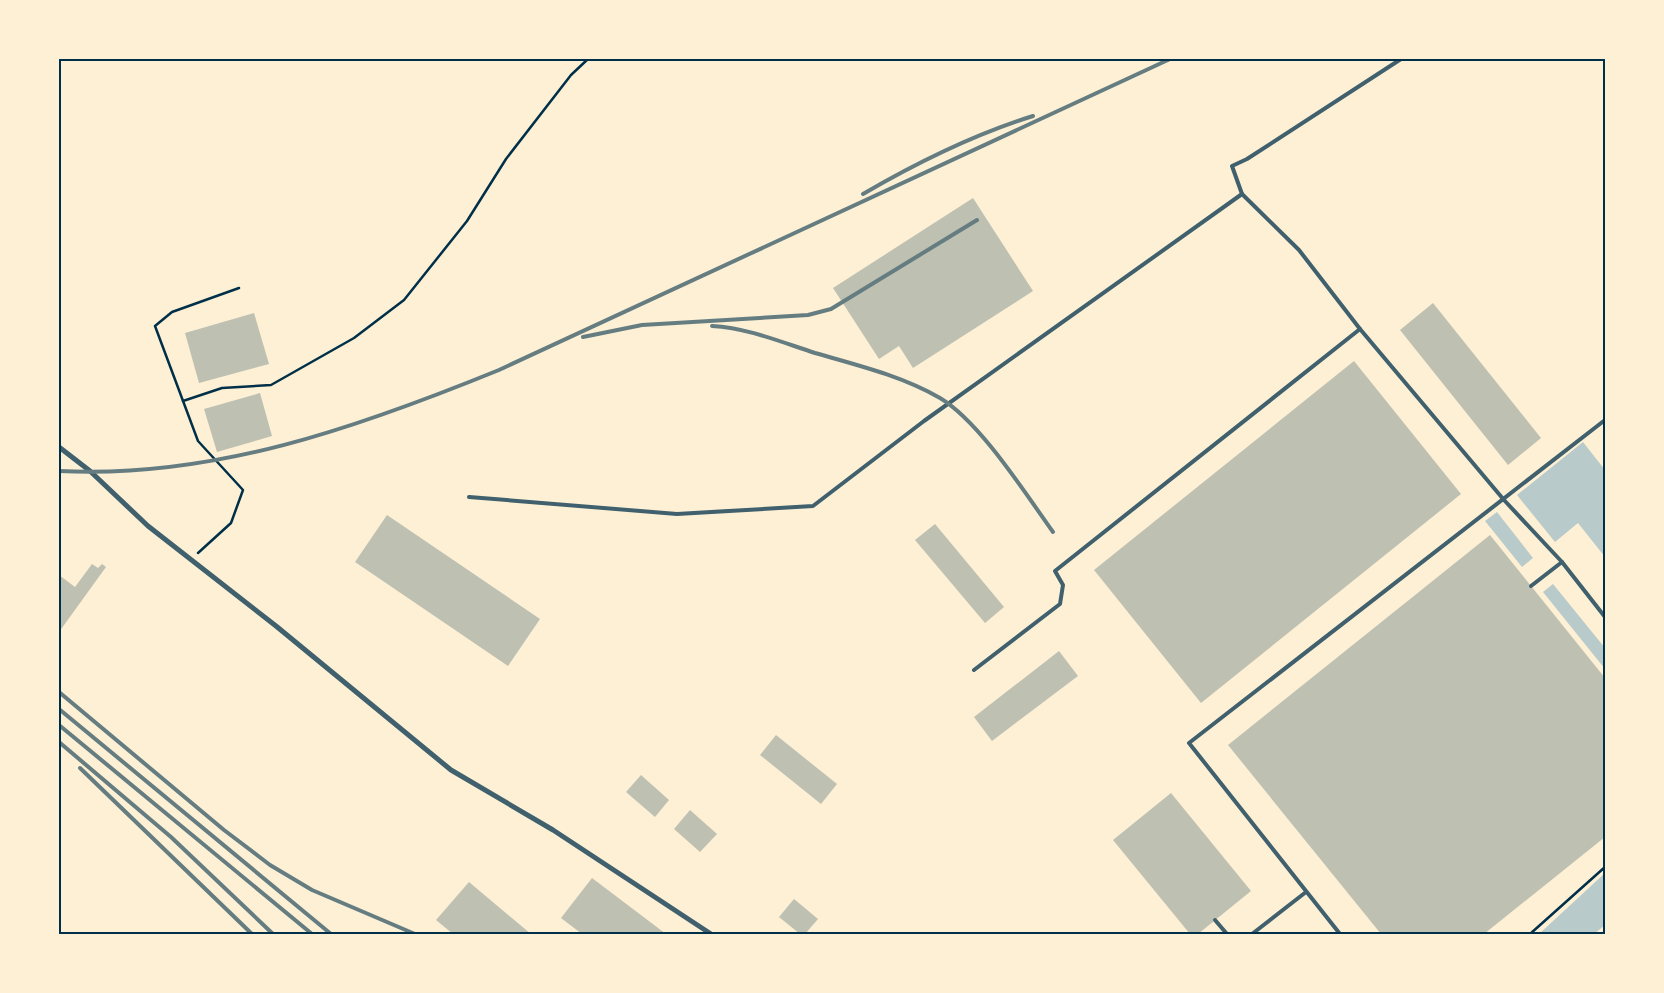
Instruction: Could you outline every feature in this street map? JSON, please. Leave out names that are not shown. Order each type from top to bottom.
[{"type":"street","points":[[59,447],[90,471],[148,526],[451,770],[553,830],[711,934]]},
{"type":"lane","points":[[1401,59],[1232,166],[1242,194],[1299,250],[1360,329],[1504,500],[1562,562],[1605,617]]},
{"type":"lane","points":[[469,497],[676,514],[814,506],[924,421],[1242,194]]},
{"type":"lane","points":[[974,670],[1060,604],[1063,585],[1055,571],[1360,329]]},
{"type":"lane","points":[[1340,934],[1189,743],[1605,420]]},
{"type":"lane","points":[[1530,586],[1562,562]]},
{"type":"lane","points":[[1252,934],[1306,892]]},
{"type":"lane","points":[[1215,920],[1227,934]]},
{"type":"path","points":[[183,401],[222,388],[271,385],[354,338],[404,300],[467,221],[506,159],[571,75],[588,59]]},
{"type":"path","points":[[191,559],[231,524],[242,490],[198,441],[155,326],[172,312],[239,288]]},
{"type":"path","points":[[1530,934],[1605,867]]},
{"type":"shaded area","points":[[1583,442],[1605,470],[1605,557],[1578,523],[1555,542],[1517,495]]},
{"type":"shaded area","points":[[1497,512],[1533,558],[1522,567],[1485,521]]},
{"type":"shaded area","points":[[1553,584],[1605,648],[1605,669],[1543,592]]},
{"type":"shaded area","points":[[1605,873],[1605,925],[1594,934],[1539,934]]},
{"type":"building","points":[[973,198],[1033,291],[913,368],[899,346],[879,359],[833,288]]},
{"type":"building","points":[[1433,303],[1541,438],[1508,465],[1400,330]]},
{"type":"building","points":[[254,313],[269,364],[199,383],[185,333]]},
{"type":"building","points":[[1354,361],[1461,494],[1201,703],[1094,570]]},
{"type":"building","points":[[260,393],[272,436],[217,452],[204,409]]},
{"type":"building","points":[[387,515],[540,619],[508,666],[355,562]]},
{"type":"building","points":[[935,524],[1004,607],[985,623],[915,540]]},
{"type":"building","points":[[1490,535],[1605,678],[1605,837],[1484,934],[1381,934],[1228,745]]},
{"type":"building","points":[[92,564],[98,568],[102,564],[106,567],[59,632],[59,575],[75,587]]},
{"type":"building","points":[[1059,651],[1078,676],[992,741],[974,717]]},
{"type":"building","points":[[776,735],[837,784],[821,804],[760,755]]},
{"type":"building","points":[[641,775],[669,800],[655,817],[626,792]]},
{"type":"building","points":[[1171,793],[1251,891],[1198,934],[1190,934],[1113,840]]},
{"type":"building","points":[[690,810],[717,834],[700,852],[674,829]]},
{"type":"building","points":[[592,878],[666,934],[582,934],[561,918]]},
{"type":"building","points":[[469,882],[531,934],[453,934],[436,920]]},
{"type":"building","points":[[794,899],[818,919],[805,934],[800,934],[779,917]]},
{"type":"railway","points":[[59,471],[116,471],[173,467],[229,458],[284,445],[393,411],[499,370],[1170,59]]},
{"type":"railway","points":[[863,194],[946,150],[1010,123],[1033,116]]},
{"type":"railway","points":[[583,337],[642,325],[808,315],[831,309],[977,220]]},
{"type":"railway","points":[[712,326],[725,327],[777,340],[879,372],[910,383],[940,398],[955,409],[986,441],[1053,532]]},
{"type":"railway","points":[[59,692],[224,830],[270,865],[312,890],[415,934]]},
{"type":"railway","points":[[59,709],[331,934]]},
{"type":"railway","points":[[59,725],[312,934]]},
{"type":"railway","points":[[59,742],[171,837],[273,934]]},
{"type":"railway","points":[[80,768],[252,934]]}]
